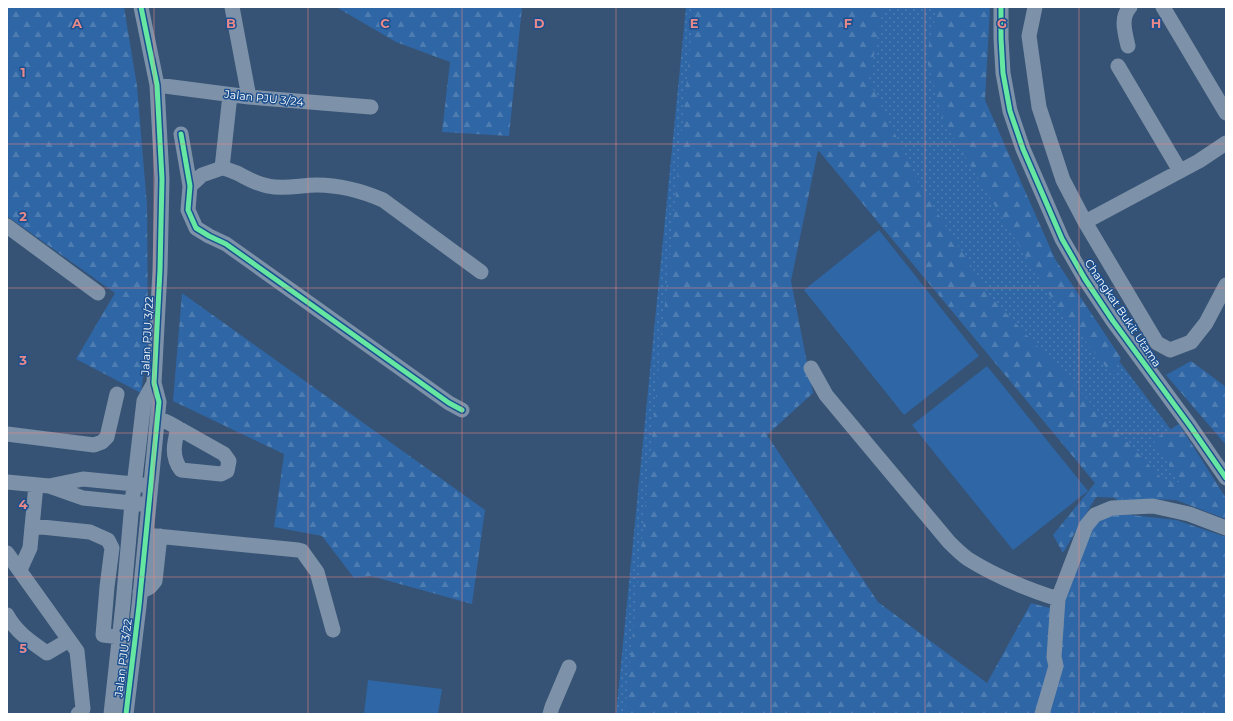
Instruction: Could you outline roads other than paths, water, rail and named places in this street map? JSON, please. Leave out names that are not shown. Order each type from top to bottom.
[{"type":"street","name":"Jalan PJU 3/22","points":[[126,714],[140,592],[153,536],[149,505],[159,402],[154,383],[160,270],[162,179],[157,85],[141,7]]},
{"type":"street","points":[[232,7],[249,97]]},
{"type":"street","name":"Changkat Bukit Utama","points":[[1001,7],[1002,73],[1010,111],[1023,149],[1062,239],[1085,279],[1113,321],[1226,478]]},
{"type":"street","points":[[1035,7],[1029,36],[1039,107],[1063,180],[1085,222],[1156,343],[1170,350],[1191,342],[1206,323],[1226,284]]},
{"type":"street","points":[[1128,46],[1123,25],[1124,16],[1130,7]]},
{"type":"street","points":[[1163,7],[1226,113]]},
{"type":"street","points":[[1118,66],[1180,171]]},
{"type":"street","name":"Jalan PJU 3/24","points":[[157,85],[249,97],[371,107]]},
{"type":"street","points":[[222,168],[230,95]]},
{"type":"street","points":[[181,134],[190,186],[188,210],[196,228],[226,244],[449,403],[462,410]]},
{"type":"street","points":[[1085,222],[1199,161],[1226,143]]},
{"type":"street","points":[[190,186],[202,175],[222,168],[236,172],[252,182],[268,186],[290,188],[316,185],[339,186],[366,193],[383,200],[481,272]]},
{"type":"street","points":[[7,226],[98,293]]},
{"type":"street","points":[[811,368],[826,395],[949,542],[966,558],[999,576],[1030,590],[1058,599]]},
{"type":"street","name":"Jalan PJU 3/22","points":[[111,714],[120,637],[134,484],[144,401],[154,383]]},
{"type":"street","points":[[7,434],[94,444],[102,442],[107,437],[117,394]]},
{"type":"street","points":[[158,418],[178,428]]},
{"type":"street","points":[[42,486],[83,479],[151,485]]},
{"type":"street","points":[[7,482],[42,486],[83,498],[149,505]]},
{"type":"street","points":[[20,570],[30,548],[32,526],[42,486]]},
{"type":"street","points":[[1042,714],[1056,666],[1054,657],[1058,599],[1086,526],[1095,515],[1112,508],[1153,506],[1189,514],[1226,528]]},
{"type":"street","points":[[32,526],[90,532],[108,540],[112,548],[103,635],[120,637]]},
{"type":"street","points":[[153,536],[298,550],[302,552],[317,572],[333,630]]},
{"type":"street","points":[[7,553],[77,651],[83,709],[78,714]]},
{"type":"street","points":[[8,620],[27,639],[47,653],[69,640]]},
{"type":"street","points":[[550,714],[569,667]]}]
